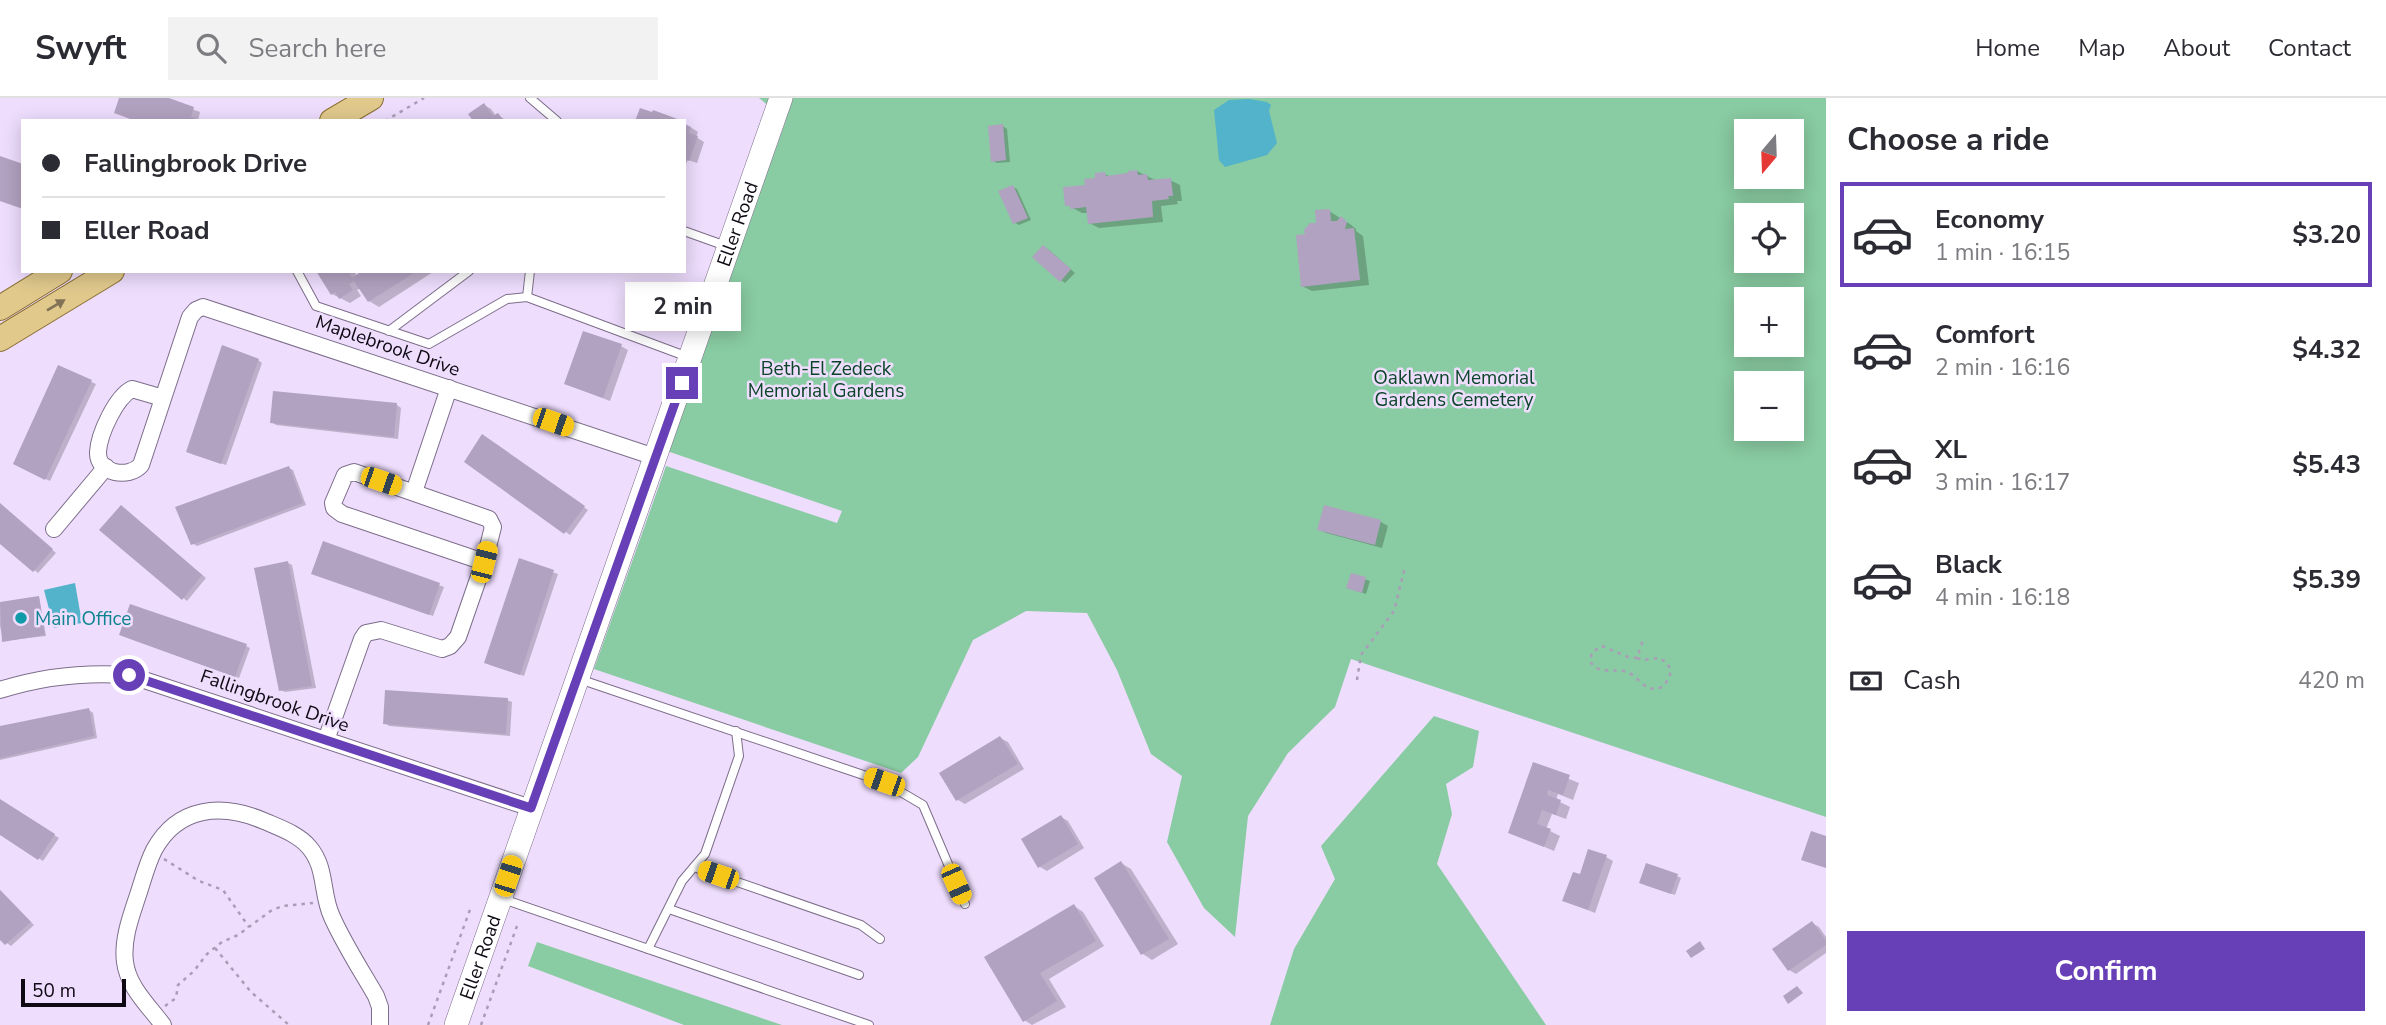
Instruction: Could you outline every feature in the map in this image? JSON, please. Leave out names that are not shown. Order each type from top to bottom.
[{"type":"main road","points":[[335,119],[368,99]]},
{"type":"main road","points":[[0,308],[57,273]]},
{"type":"main road","points":[[0,339],[109,273]]},
{"type":"street","name":"Eller Road","points":[[456,1025],[781,98]]},
{"type":"street","name":"Maplebrook Drive","points":[[106,467],[119,473],[136,471],[141,465],[190,317],[196,310],[204,307],[655,457]]},
{"type":"street","points":[[414,492],[449,388]]},
{"type":"street","points":[[54,528],[106,467],[98,452],[119,398],[132,389],[163,398]]},
{"type":"street","points":[[326,740],[366,633],[381,631],[442,649],[450,646],[458,637],[484,562],[493,527],[489,519],[414,492],[354,472],[345,475],[332,503],[342,514],[484,562]]},
{"type":"street","name":"Fallingbrook Drive","points":[[0,690],[50,677],[91,672],[129,675],[531,808]]},
{"type":"street","points":[[159,1019],[134,988],[125,963],[124,943],[155,850],[172,826],[197,813],[220,810],[245,813],[288,831],[309,847],[324,876],[331,916],[376,996],[380,1007],[380,1025]]},
{"type":"lane","points":[[530,98],[555,119]]},
{"type":"lane","points":[[686,231],[729,247]]},
{"type":"lane","points":[[298,273],[316,306],[429,344],[507,299],[527,297],[691,358]]},
{"type":"lane","points":[[389,331],[463,273]]},
{"type":"lane","points":[[527,297],[530,273]]},
{"type":"lane","points":[[576,678],[884,782],[923,805],[965,904]]},
{"type":"lane","points":[[648,949],[682,881],[705,854],[739,756],[736,731]]},
{"type":"lane","points":[[694,867],[860,925],[880,939]]},
{"type":"lane","points":[[500,898],[869,1025]]},
{"type":"lane","points":[[669,909],[859,975]]},
{"type":"path","points":[[388,119],[424,98]]},
{"type":"path","points":[[1357,680],[1361,655],[1394,611],[1405,567]]},
{"type":"path","points":[[1637,658],[1643,640]]},
{"type":"path","points":[[1602,646],[1637,658],[1659,658],[1666,662],[1671,670],[1664,686],[1657,690],[1647,688],[1633,674],[1624,671],[1602,671],[1594,668],[1590,661],[1592,652],[1602,646]]},
{"type":"path","points":[[155,850],[199,881],[223,890],[249,927]]},
{"type":"path","points":[[159,1019],[176,998],[178,985],[215,948],[283,906],[327,902]]},
{"type":"path","points":[[428,1025],[471,907]]},
{"type":"path","points":[[481,1025],[517,926]]},
{"type":"path","points":[[215,948],[251,992],[289,1025]]},
{"type":"green space","name":"Oaklawn Memorial Gardens Cemetery","points":[[759,98],[1826,98],[1826,817],[1351,659],[1335,707],[1288,753],[1248,816],[1235,937],[1204,908],[1167,842],[1182,776],[1151,754],[1117,670],[1087,613],[1026,611],[973,640],[918,757],[901,773],[594,669],[666,466],[837,523],[842,511],[667,451],[786,120]]},
{"type":"green space","points":[[1434,716],[1479,731],[1473,767],[1446,784],[1452,814],[1437,864],[1546,1025],[1270,1025],[1294,949],[1335,879],[1321,846]]},
{"type":"green space","points":[[537,942],[782,1025],[684,1025],[528,966]]},
{"type":"water","points":[[1249,99],[1271,105],[1269,111],[1277,143],[1267,155],[1225,167],[1219,160],[1214,110],[1229,100]]},
{"type":"water","points":[[75,583],[82,623],[54,628],[44,590]]},
{"type":"building","points":[[119,98],[169,98],[194,107],[191,117],[195,118],[130,119],[114,113]]},
{"type":"building","points":[[484,103],[493,116],[498,113],[502,119],[472,119],[468,114]]},
{"type":"building","points":[[640,108],[678,119],[636,119]]},
{"type":"building","points":[[1003,124],[1006,160],[991,162],[988,126]]},
{"type":"building","points":[[686,125],[691,127],[689,133],[698,136],[689,161],[686,160]]},
{"type":"building","points":[[0,156],[21,163],[21,208],[0,201]]},
{"type":"building","points":[[1137,170],[1138,175],[1147,174],[1148,180],[1171,178],[1173,196],[1152,201],[1153,217],[1088,224],[1086,207],[1070,209],[1070,206],[1065,206],[1063,187],[1085,185],[1084,179],[1095,178],[1095,173],[1105,172],[1106,176]]},
{"type":"building","points":[[1013,185],[1028,218],[1013,224],[998,191]]},
{"type":"building","points":[[1330,209],[1331,221],[1337,221],[1341,216],[1347,222],[1345,229],[1354,228],[1360,280],[1301,287],[1296,235],[1305,234],[1304,230],[1310,223],[1316,223],[1315,210]]},
{"type":"building","points":[[1043,245],[1071,269],[1060,282],[1032,257]]},
{"type":"building","points":[[317,273],[349,273],[352,278],[359,273],[414,273],[368,302],[354,281],[349,284],[353,290],[339,299],[335,292],[331,295]]},
{"type":"building","points":[[583,331],[622,344],[603,398],[564,384]]},
{"type":"building","points":[[222,345],[259,359],[221,464],[186,452]]},
{"type":"building","points":[[58,365],[92,380],[45,480],[13,464]]},
{"type":"building","points":[[273,391],[397,403],[394,437],[270,423]]},
{"type":"building","points":[[482,434],[585,506],[564,534],[464,462]]},
{"type":"building","points":[[289,466],[303,503],[191,545],[175,507]]},
{"type":"building","points":[[0,503],[53,549],[33,572],[0,544]]},
{"type":"building","points":[[121,505],[202,575],[182,600],[99,530]]},
{"type":"building","points":[[1324,505],[1381,520],[1375,545],[1317,530]]},
{"type":"building","points":[[323,541],[440,583],[429,615],[311,574]]},
{"type":"building","points":[[519,558],[554,570],[520,675],[484,663]]},
{"type":"building","points":[[288,561],[312,686],[279,691],[254,568]]},
{"type":"building","points":[[1351,573],[1366,577],[1362,593],[1346,588]]},
{"type":"building","name":"Main Office","points":[[39,596],[45,635],[2,642],[0,602]]},
{"type":"building","points":[[130,604],[247,644],[235,677],[119,635]]},
{"type":"building","points":[[385,690],[508,698],[506,734],[383,724]]},
{"type":"building","points":[[89,708],[94,736],[0,758],[0,726]]},
{"type":"building","points":[[1000,736],[1018,764],[956,801],[939,773]]},
{"type":"building","points":[[1533,762],[1570,775],[1563,795],[1548,790],[1547,795],[1561,800],[1556,815],[1542,810],[1537,824],[1551,829],[1544,847],[1508,833]]},
{"type":"building","points":[[0,799],[55,834],[38,860],[0,835]]},
{"type":"building","points":[[1061,815],[1078,844],[1038,868],[1021,839]]},
{"type":"building","points":[[1811,831],[1826,836],[1826,868],[1801,860]]},
{"type":"building","points":[[1588,849],[1607,855],[1588,910],[1562,901],[1573,872],[1580,874]]},
{"type":"building","points":[[1121,861],[1169,939],[1141,955],[1094,878]]},
{"type":"building","points":[[1646,863],[1678,874],[1671,894],[1639,883]]},
{"type":"building","points":[[0,890],[31,922],[5,945],[0,940]]},
{"type":"building","points":[[1074,904],[1096,941],[1040,973],[1057,1001],[1023,1022],[984,957]]},
{"type":"building","points":[[1812,921],[1826,945],[1788,971],[1772,949]]},
{"type":"building","points":[[1700,941],[1705,949],[1691,958],[1686,951]]},
{"type":"building","points":[[1797,986],[1803,993],[1788,1004],[1783,996]]},
{"type":"place","name":"Main Office","points":[[21,618]]},
{"type":"route","points":[[129,675],[531,808],[682,383]]},
{"type":"park label","name":"Beth-El Zedeck Memorial Gardens","points":[[826,379]]}]
